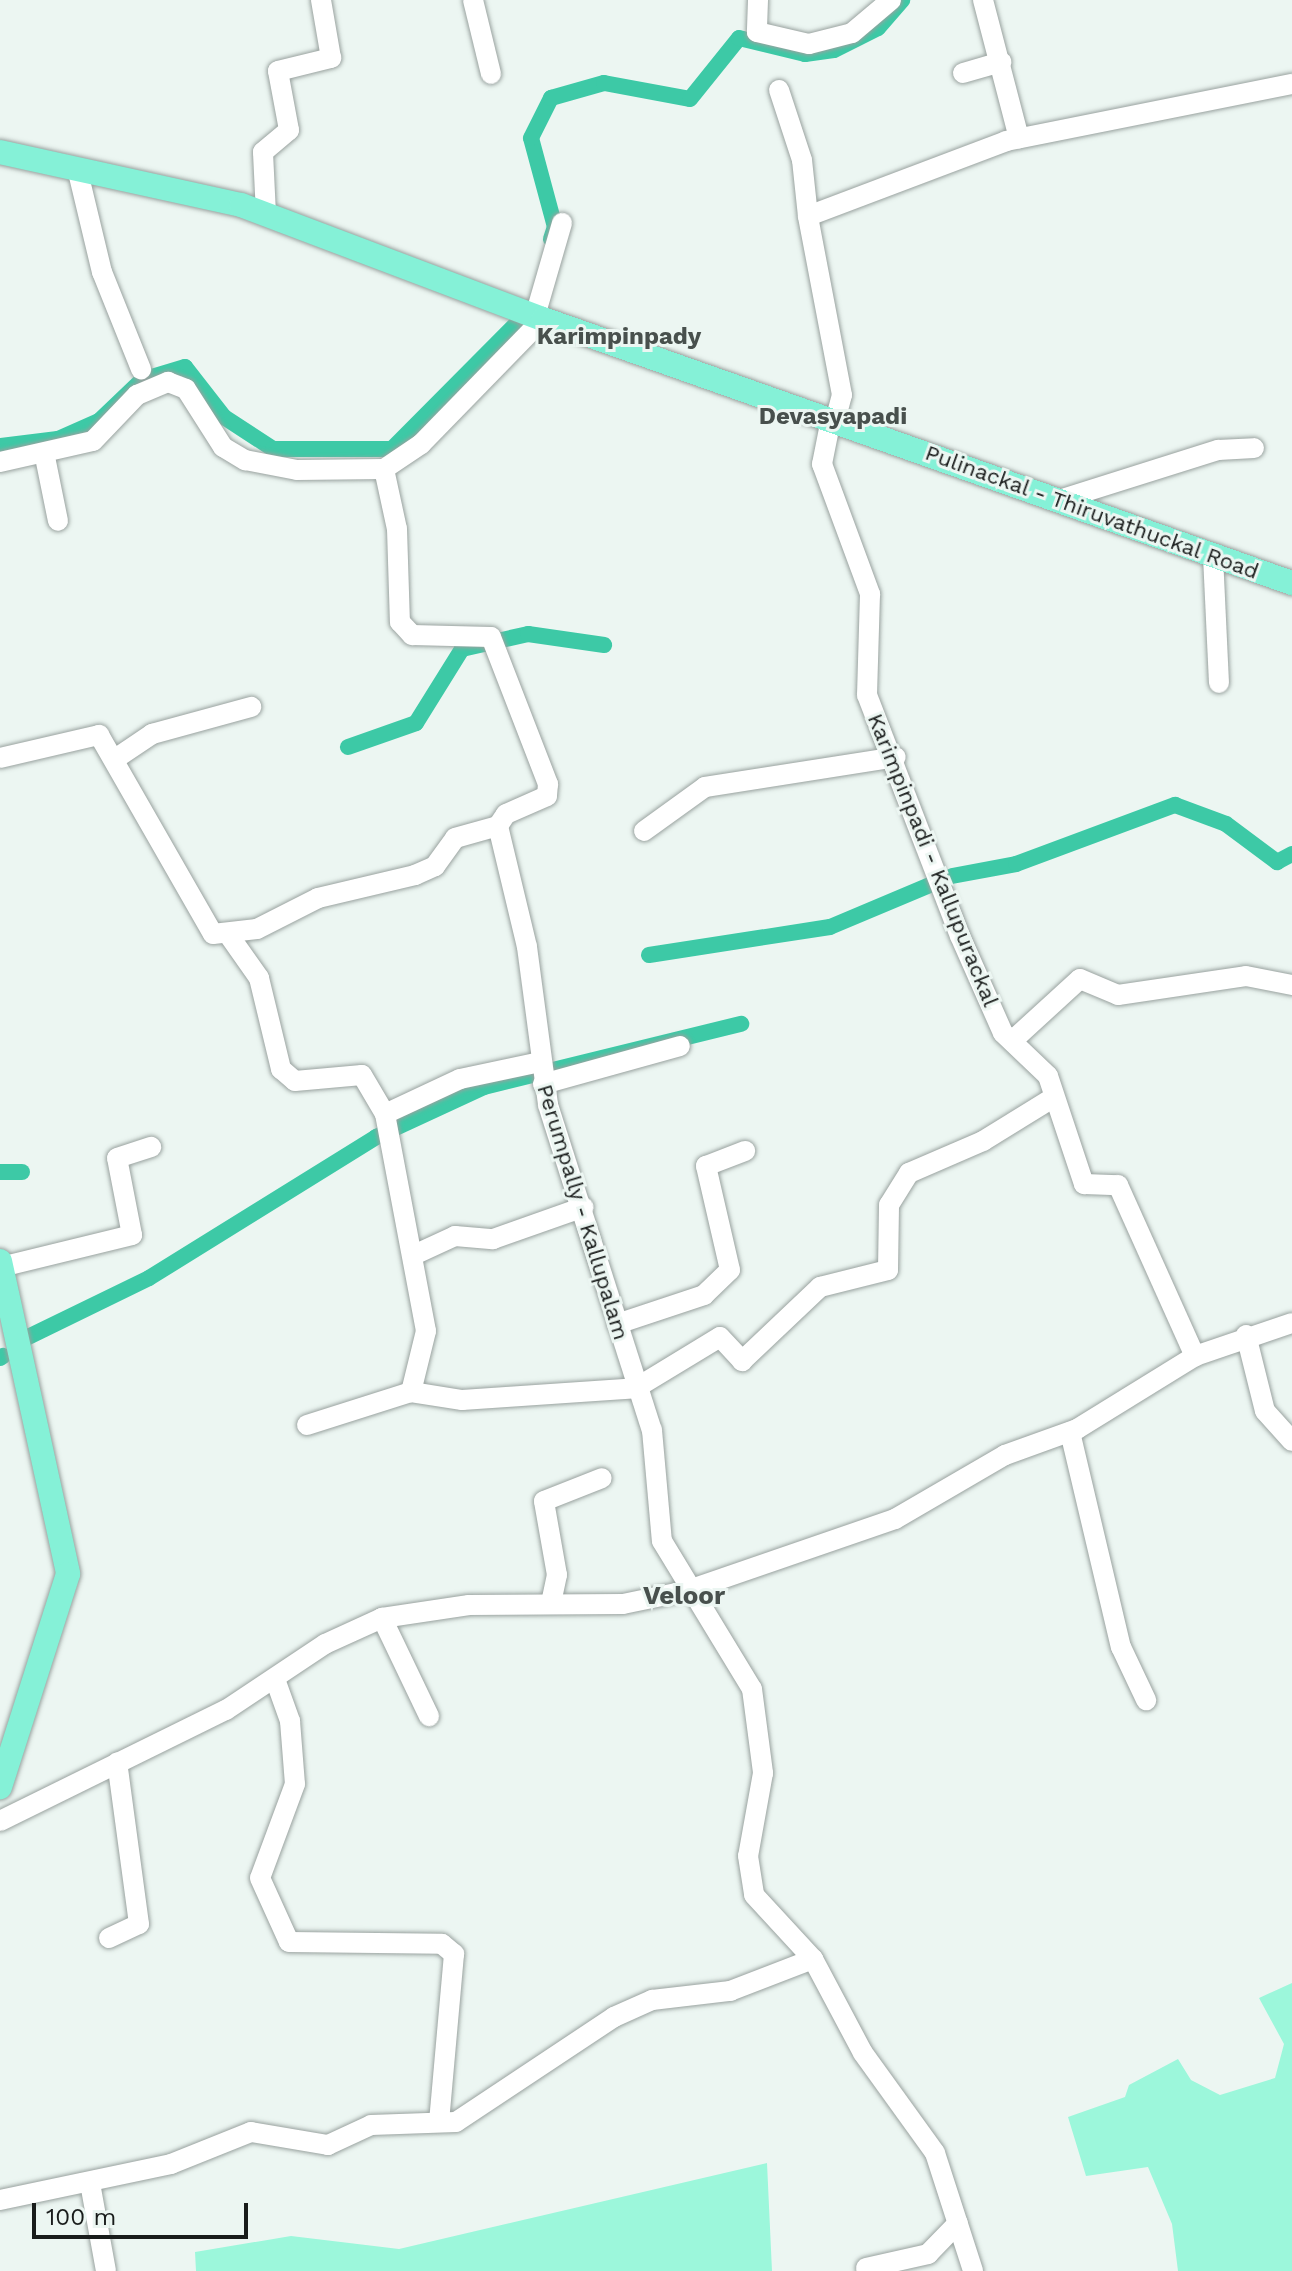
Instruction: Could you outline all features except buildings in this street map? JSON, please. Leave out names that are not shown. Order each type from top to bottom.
[{"type":"main road","name":"Pulinackal - Thiruvathuckal Road","points":[[0,152],[266,214],[530,314],[1292,583]]},
{"type":"main road","points":[[0,1787],[68,1574],[1,1264]]},
{"type":"street","points":[[266,214],[263,152],[289,130],[278,71],[331,58],[321,0]]},
{"type":"street","points":[[473,0],[491,74]]},
{"type":"street","points":[[758,0],[757,32],[809,44],[852,33],[891,0]]},
{"type":"street","points":[[983,0],[1019,138]]},
{"type":"street","points":[[963,73],[1001,62]]},
{"type":"street","points":[[808,216],[1019,138],[1292,84]]},
{"type":"street","name":"Karimpinpadi - Kallupurackal","points":[[779,90],[802,160],[808,216],[842,395],[822,464],[870,594],[867,695],[896,757],[960,936],[1012,1041],[1048,1076],[1051,1099],[1084,1184],[1118,1185],[1195,1356]]},
{"type":"street","points":[[77,168],[102,272],[141,369]]},
{"type":"street","points":[[0,462],[45,457],[93,441],[137,395],[168,382],[186,389],[223,447],[245,460],[297,470],[384,469],[421,444],[530,314],[562,223]]},
{"type":"street","points":[[1056,501],[1218,450],[1254,448]]},
{"type":"street","points":[[45,457],[58,521]]},
{"type":"street","points":[[0,758],[99,735],[213,934],[257,929],[318,898],[415,875],[435,866],[455,838],[498,826],[506,814],[547,796],[548,784],[491,637],[412,635],[400,622],[397,529],[384,469]]},
{"type":"street","points":[[1213,556],[1219,683]]},
{"type":"street","points":[[115,759],[152,734],[251,707]]},
{"type":"street","points":[[644,831],[705,787],[896,757]]},
{"type":"street","name":"Perumpally - Kallupalam","points":[[498,826],[527,947],[543,1084],[584,1207],[636,1388],[652,1430],[662,1541],[686,1591],[752,1689],[763,1773],[748,1856],[754,1895],[813,1959],[863,2053],[935,2153],[973,2271]]},
{"type":"street","points":[[228,934],[259,978],[281,1069],[295,1081],[362,1075],[387,1126],[416,1254],[426,1331],[411,1392]]},
{"type":"street","points":[[1012,1041],[1080,979],[1118,995],[1246,976],[1292,985]]},
{"type":"street","points":[[543,1084],[680,1046]]},
{"type":"street","points":[[387,1126],[460,1079],[540,1062]]},
{"type":"street","points":[[307,1425],[411,1392],[462,1400],[636,1388],[720,1337],[742,1361],[820,1287],[888,1270],[889,1205],[909,1173],[983,1141],[1051,1099]]},
{"type":"street","points":[[1,1264],[132,1235],[117,1158],[151,1147]]},
{"type":"street","points":[[617,1324],[704,1295],[730,1270],[706,1166],[745,1151]]},
{"type":"street","points":[[416,1254],[455,1236],[493,1239],[584,1207]]},
{"type":"street","points":[[0,1821],[275,1679],[325,1644],[382,1618],[422,1608],[551,1603],[623,1604],[686,1591],[895,1519],[1005,1455],[1070,1432],[1195,1356],[1246,1335],[1292,1323]]},
{"type":"street","points":[[1246,1335],[1265,1411],[1292,1441]]},
{"type":"street","points":[[1070,1432],[1121,1647],[1146,1700]]},
{"type":"street","points":[[551,1603],[557,1575],[544,1501],[602,1478]]},
{"type":"street","points":[[382,1618],[429,1716]]},
{"type":"street","points":[[275,1679],[290,1721],[295,1784],[260,1878],[289,1942],[305,1948],[442,1944],[454,1954],[439,2121]]},
{"type":"street","points":[[109,1938],[139,1924],[117,1762]]},
{"type":"street","points":[[0,2200],[171,2164],[251,2132],[328,2145],[371,2125],[439,2121],[477,2112],[509,2082],[652,2000],[730,1991],[813,1959]]},
{"type":"street","points":[[90,2183],[106,2271]]},
{"type":"street","points":[[866,2268],[928,2254],[958,2223]]},
{"type":"green space","points":[[1292,1983],[1292,2271],[1178,2271],[1172,2224],[1148,2167],[1086,2176],[1068,2117],[1125,2097],[1129,2085],[1178,2059],[1191,2080],[1220,2095],[1275,2078],[1284,2044],[1259,1998]]},
{"type":"green space","points":[[767,2163],[772,2271],[196,2271],[195,2252],[291,2236],[399,2249]]},
{"type":"waterway","points":[[551,239],[555,227],[531,138],[551,98],[604,83],[690,99],[739,38],[805,54],[834,50],[878,28],[902,0]]},
{"type":"waterway","points":[[0,446],[58,439],[99,421],[142,380],[185,367],[224,417],[273,449],[392,449],[517,323]]},
{"type":"waterway","points":[[348,747],[416,723],[462,649],[528,634],[604,645]]},
{"type":"waterway","points":[[952,876],[1016,864],[1175,805],[1226,824],[1277,862],[1292,854]]},
{"type":"waterway","points":[[649,955],[830,927],[930,885]]},
{"type":"waterway","points":[[24,1339],[149,1278],[376,1137],[484,1087],[741,1024]]},
{"type":"waterway","points":[[0,1172],[22,1172]]},
{"type":"district","name":"Karimpinpady","points":[[619,337]]},
{"type":"district","name":"Devasyapadi","points":[[833,417]]},
{"type":"district","name":"Veloor","points":[[684,1596]]}]
